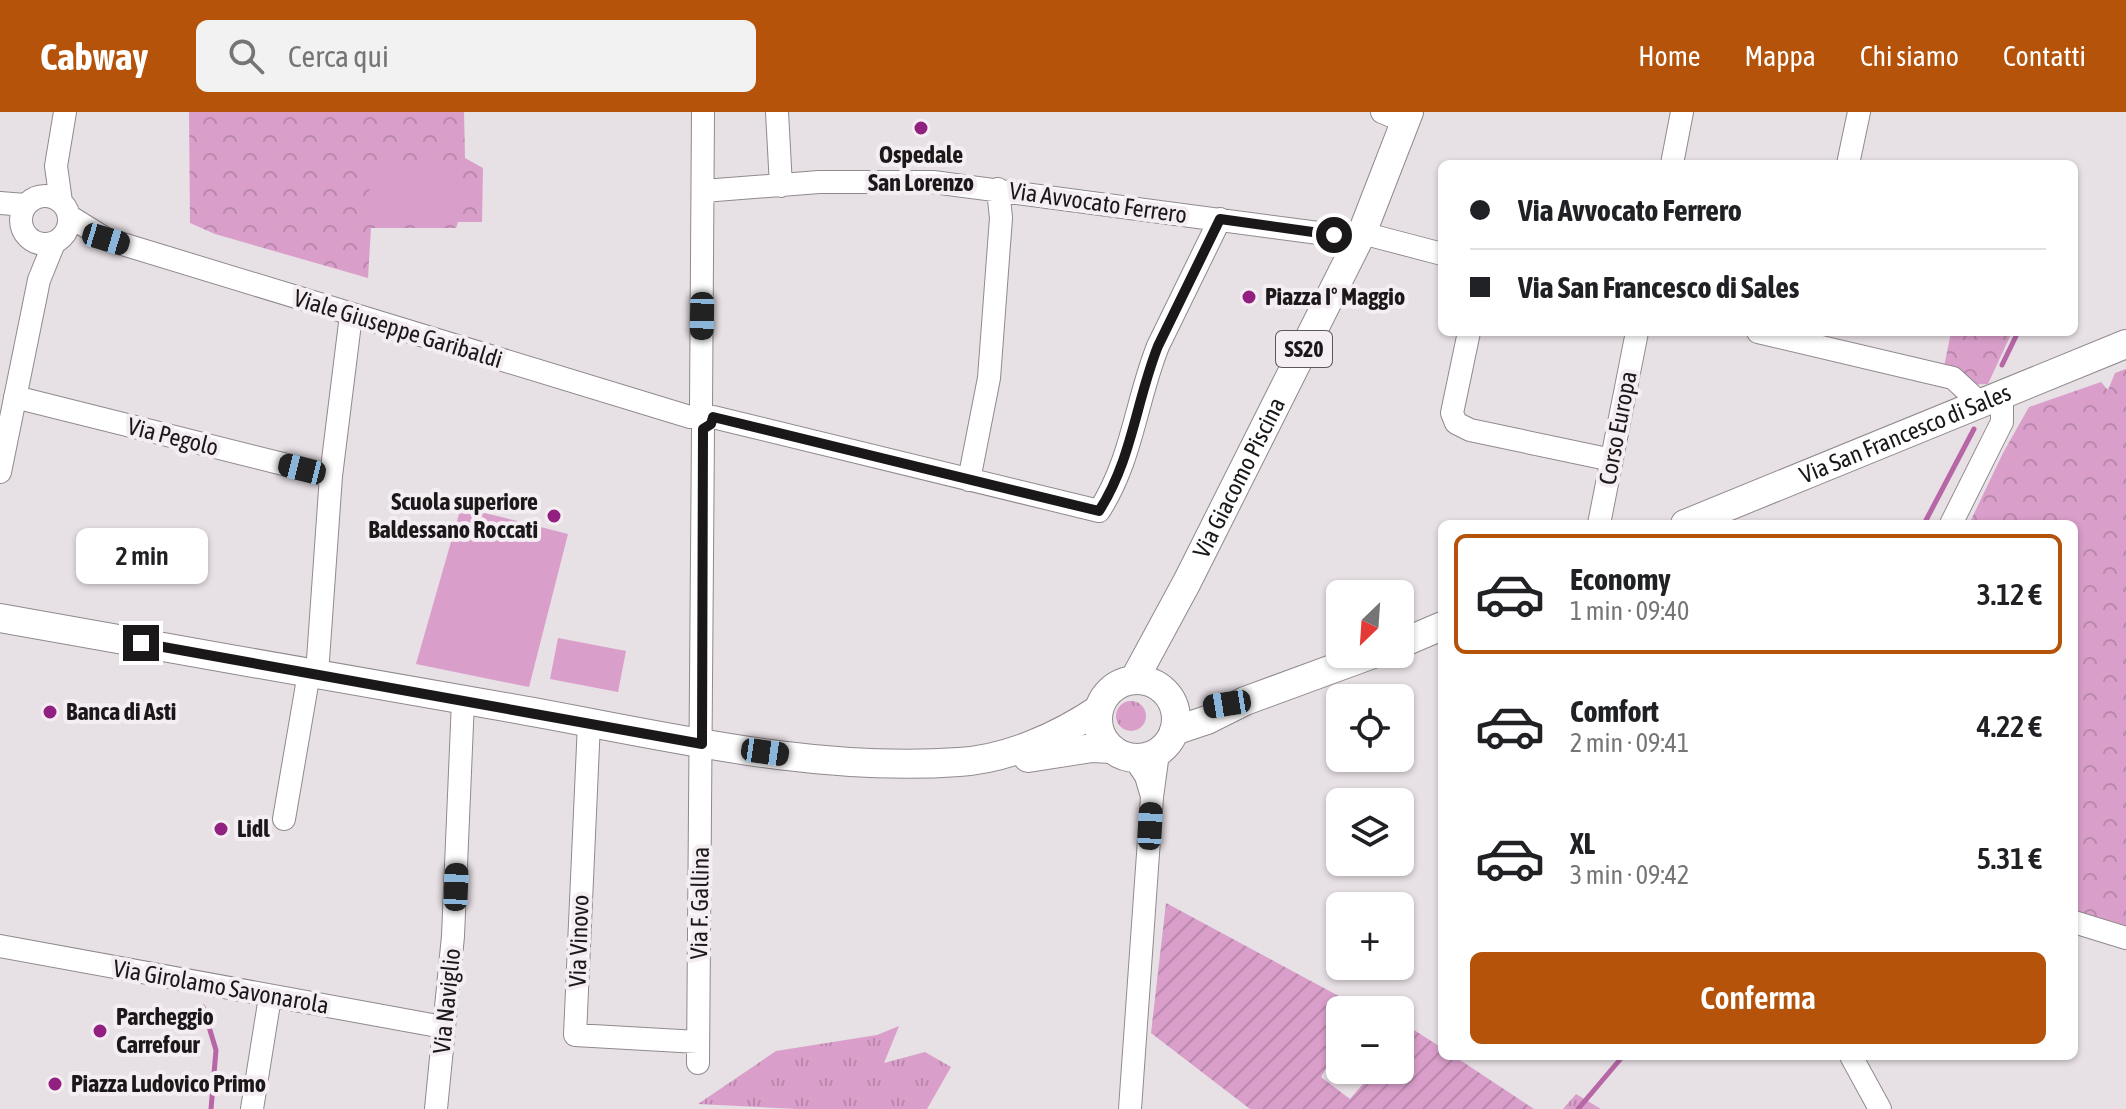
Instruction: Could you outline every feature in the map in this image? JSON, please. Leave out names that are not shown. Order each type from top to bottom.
[{"type":"main road","name":"Via Giacomo Piscina","points":[[1134,680],[1187,582],[1362,233],[1399,115]]},
{"type":"main road","name":"Via San Francesco di Sales","points":[[1695,520],[2126,344]]},
{"type":"main road","name":"Via Giacomo Piscina","points":[[1153,731],[1172,621],[1187,582]]},
{"type":"main road","points":[[0,618],[702,744],[841,762],[1007,762],[1092,748],[1207,720],[1245,701],[1335,668]]},
{"type":"main road","points":[[1414,638],[1438,628]]},
{"type":"main road","points":[[972,761],[1071,728],[1099,709],[1112,689],[1134,680],[1144,681],[1153,731]]},
{"type":"main road","points":[[1099,709],[1100,731],[1153,731]]},
{"type":"street","points":[[0,472],[39,280],[62,224],[56,166],[65,112]]},
{"type":"street","name":"Via F. Gallina","points":[[698,1052],[703,112]]},
{"type":"street","points":[[777,112],[781,186]]},
{"type":"street","points":[[1673,160],[1682,112]]},
{"type":"street","points":[[1849,160],[1859,112]]},
{"type":"street","points":[[56,166],[27,207],[25,235],[38,244],[62,224]]},
{"type":"street","name":"Via Avvocato Ferrero","points":[[703,191],[819,182],[933,182],[1334,235],[1362,233],[1438,253]]},
{"type":"street","points":[[969,480],[989,378],[1001,218],[998,189]]},
{"type":"street","points":[[0,205],[27,207],[49,196],[62,224]]},
{"type":"street","name":"Viale Giuseppe Garibaldi","points":[[62,224],[351,315],[702,418],[1099,511],[1110,495],[1132,439],[1158,346],[1220,219]]},
{"type":"street","points":[[31,240],[39,280]]},
{"type":"street","points":[[284,819],[313,673],[331,476],[351,315]]},
{"type":"street","points":[[1468,336],[1452,413],[1456,423],[1470,430],[1612,460]]},
{"type":"street","name":"Corso Europa","points":[[1600,520],[1636,336]]},
{"type":"street","points":[[1811,337],[1953,378],[2002,406],[2002,422],[1953,520]]},
{"type":"street","name":"Via Pegolo","points":[[15,397],[331,476]]},
{"type":"street","name":"Via Naviglio","points":[[436,1109],[453,936],[463,701]]},
{"type":"street","name":"Via Vinovo","points":[[589,723],[575,1035],[698,1052]]},
{"type":"street","points":[[1130,1109],[1152,797],[1146,776],[1153,731]]},
{"type":"street","points":[[2078,923],[2126,938]]},
{"type":"street","name":"Via Girolamo Savonarola","points":[[0,946],[443,1027]]},
{"type":"street","points":[[252,1109],[270,997]]},
{"type":"street","points":[[1853,1060],[1880,1109]]},
{"type":"green space","points":[[189,112],[464,112],[465,158],[483,168],[482,222],[458,222],[456,228],[371,228],[368,278],[215,234],[190,223]]},
{"type":"green space","points":[[456,161],[458,218],[370,218],[369,162]]},
{"type":"green space","points":[[1950,336],[2010,336],[1988,384],[1962,385],[1944,367]]},
{"type":"green space","points":[[2126,369],[2126,930],[2078,915],[2078,520],[1971,520],[2029,407],[2101,382],[2108,390],[2115,373]]},
{"type":"green space","points":[[461,507],[568,534],[529,687],[416,664]]},
{"type":"green space","points":[[558,638],[626,651],[618,692],[550,679]]},
{"type":"green space","points":[[1131,701],[1142,705],[1146,716],[1142,727],[1131,731],[1120,727],[1116,716],[1120,705]]},
{"type":"green space","points":[[1166,903],[1339,996],[1326,996],[1326,1068],[1321,1077],[1326,1084],[1350,1099],[1363,1084],[1414,1084],[1414,1030],[1438,1045],[1438,1060],[1460,1060],[1534,1109],[1250,1109],[1151,1033]]},
{"type":"green space","points":[[899,1026],[884,1063],[925,1052],[951,1067],[927,1109],[798,1109],[698,1104],[776,1051],[877,1035]]},
{"type":"green space","points":[[1576,1094],[1601,1109],[1563,1109]]},
{"type":"waterway","points":[[2002,365],[2016,336]]},
{"type":"waterway","points":[[1926,520],[1974,429]]},
{"type":"waterway","points":[[203,1007],[216,1050],[211,1109]]},
{"type":"waterway","points":[[1578,1109],[1620,1060]]},
{"type":"place","name":"Ospedale San Lorenzo","points":[[921,128]]},
{"type":"place","name":"Piazza I° Maggio","points":[[1249,297]]},
{"type":"place","name":"Scuola superiore Baldessano Roccati","points":[[554,516]]},
{"type":"place","name":"Banca di Asti","points":[[50,712]]},
{"type":"place","name":"Lidl","points":[[221,829]]},
{"type":"place","name":"Parcheggio Carrefour","points":[[100,1031]]},
{"type":"place","name":"Piazza Ludovico Primo","points":[[55,1084]]},
{"type":"route","points":[[141,643],[702,744],[703,429],[711,424],[713,417],[1099,511],[1110,495],[1132,439],[1158,346],[1220,219],[1334,235]]}]
